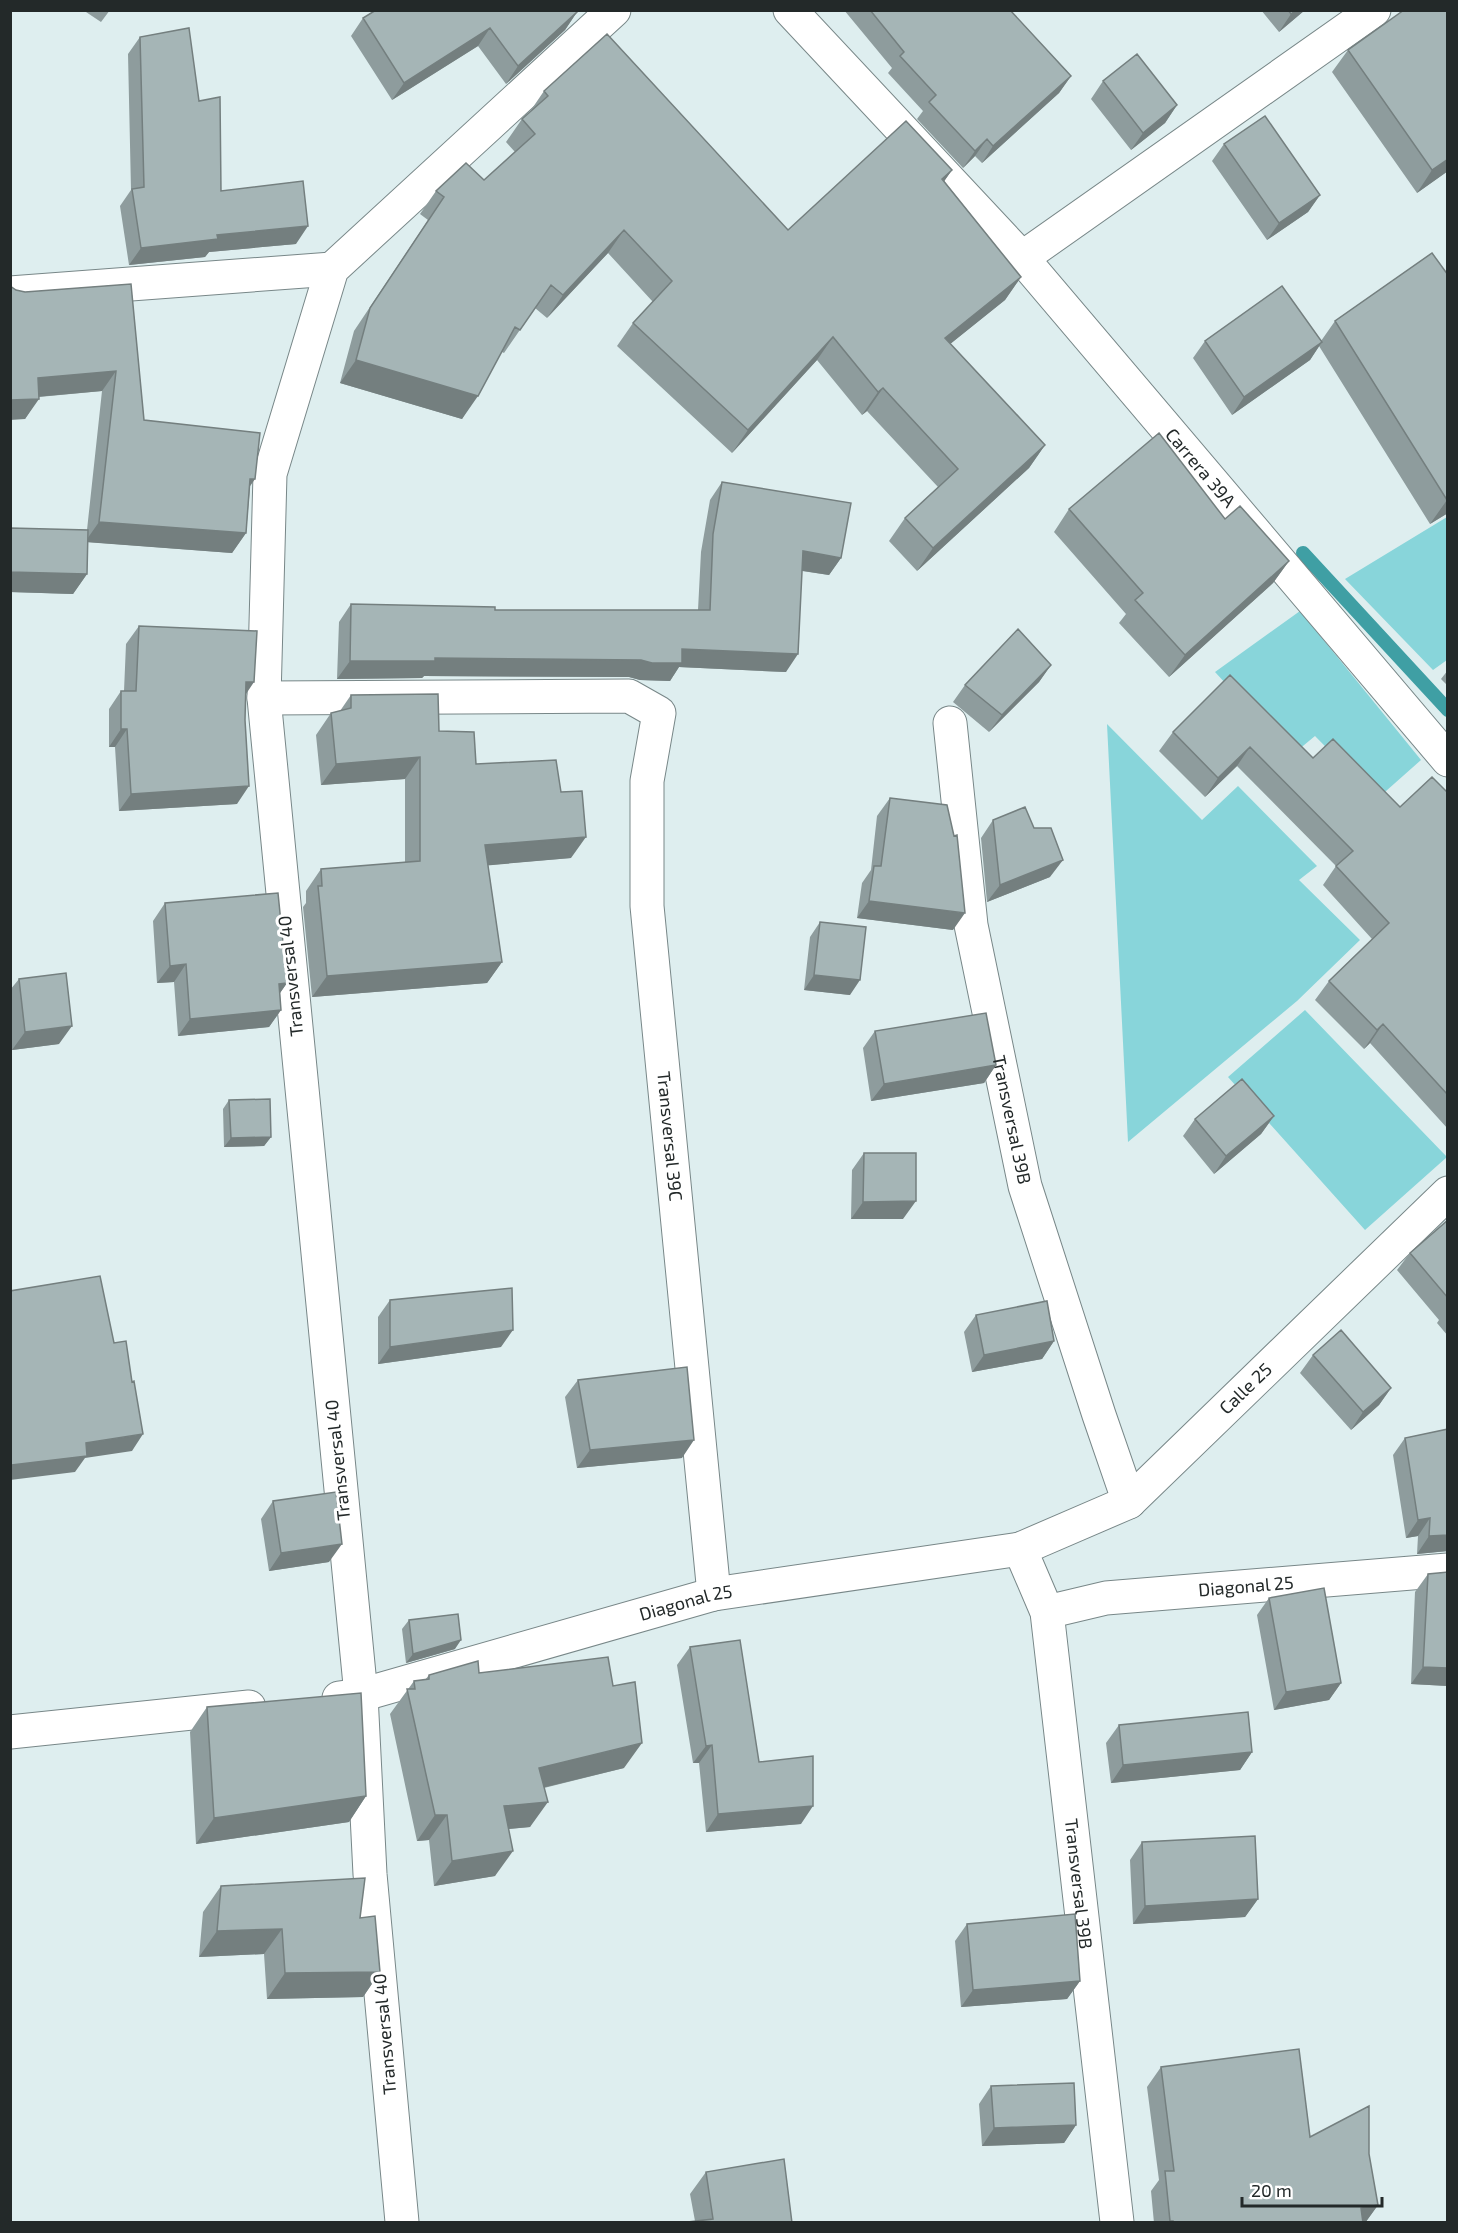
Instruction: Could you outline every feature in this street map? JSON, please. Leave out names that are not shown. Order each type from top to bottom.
[{"type":"street","points":[[10,293],[332,269],[614,10]]},
{"type":"street","name":"Carrera 39A","points":[[790,10],[1022,258],[1448,760]]},
{"type":"street","points":[[1022,258],[1374,10]]},
{"type":"street","name":"Transversal 40","points":[[332,269],[270,474],[264,698],[361,1695],[370,1874],[402,2223]]},
{"type":"street","name":"Transversal 39C","points":[[264,698],[629,696],[658,712],[647,781],[647,906],[714,1594]]},
{"type":"street","name":"Transversal 39B","points":[[950,723],[971,925],[1025,1186],[1099,1415],[1130,1502]]},
{"type":"street","name":"Calle 25","points":[[1020,1549],[1130,1502],[1448,1193]]},
{"type":"street","name":"Diagonal 25","points":[[314,1700],[361,1695],[714,1594],[1020,1549]]},
{"type":"street","name":"Transversal 39B","points":[[1020,1549],[1047,1612],[1118,2223]]},
{"type":"street","name":"Diagonal 25","points":[[1047,1612],[1106,1598],[1448,1570]]},
{"type":"street","points":[[10,1732],[279,1704]]},
{"type":"shaded area","points":[[1447,517],[1447,660],[1433,670],[1345,579]]},
{"type":"shaded area","points":[[1300,611],[1421,760],[1377,799],[1315,736],[1292,755],[1215,672]]},
{"type":"shaded area","points":[[1107,724],[1202,820],[1238,786],[1317,866],[1299,880],[1360,940],[1297,1001],[1128,1142]]},
{"type":"shaded area","points":[[1305,1010],[1447,1157],[1365,1230],[1228,1077]]},
{"type":"building","points":[[376,10],[576,10],[577,12],[518,66],[490,28],[404,83],[363,18]]},
{"type":"building","points":[[870,10],[1010,10],[1071,76],[993,146],[987,139],[975,151],[929,102],[936,95],[900,56],[904,52]]},
{"type":"building","points":[[1404,10],[1448,10],[1448,159],[1432,170],[1348,50]]},
{"type":"building","points":[[189,28],[199,101],[220,97],[221,191],[303,181],[308,226],[217,235],[218,239],[141,248],[132,189],[144,187],[140,37]]},
{"type":"building","points":[[607,34],[788,230],[906,121],[952,170],[942,179],[1021,277],[945,338],[1045,445],[933,548],[905,518],[958,469],[883,388],[878,392],[833,337],[748,430],[633,323],[672,281],[624,230],[563,295],[551,285],[520,330],[515,327],[478,396],[356,360],[370,308],[444,197],[436,191],[466,163],[484,180],[535,134],[522,119],[548,96],[544,91]]},
{"type":"building","points":[[1137,54],[1177,105],[1143,133],[1103,81]]},
{"type":"building","points":[[1265,116],[1320,195],[1279,223],[1224,144]]},
{"type":"building","points":[[1432,253],[1448,275],[1447,500],[1335,321]]},
{"type":"building","points":[[131,284],[144,420],[260,433],[255,479],[250,479],[246,533],[99,522],[116,371],[38,378],[39,399],[10,400],[10,286],[25,292]]},
{"type":"building","points":[[1282,286],[1322,342],[1244,397],[1205,341]]},
{"type":"building","points":[[1159,433],[1225,519],[1240,506],[1289,561],[1185,655],[1135,600],[1143,593],[1069,509]]},
{"type":"building","points":[[722,482],[851,503],[841,558],[803,551],[798,654],[682,649],[682,663],[652,663],[641,660],[435,658],[435,661],[350,661],[351,604],[495,607],[495,610],[710,610],[713,534]]},
{"type":"building","points":[[10,528],[88,530],[87,574],[10,572]]},
{"type":"building","points":[[139,626],[257,631],[254,682],[246,682],[245,720],[249,786],[131,794],[127,729],[121,729],[121,691],[136,691]]},
{"type":"building","points":[[1018,629],[1051,665],[1002,715],[965,685]]},
{"type":"building","points":[[1230,675],[1313,758],[1333,739],[1400,807],[1432,777],[1448,793],[1448,1095],[1383,1024],[1377,1030],[1329,981],[1389,923],[1336,866],[1353,851],[1250,747],[1218,778],[1173,732]]},
{"type":"building","points":[[438,694],[439,731],[474,732],[476,764],[556,760],[561,792],[582,791],[586,837],[485,845],[502,962],[327,976],[318,886],[322,886],[321,869],[420,861],[420,757],[336,764],[331,713],[351,708],[351,695]]},
{"type":"building","points":[[890,798],[947,805],[954,836],[957,835],[965,913],[869,901],[874,866],[881,866]]},
{"type":"building","points":[[1025,807],[1034,828],[1051,828],[1063,860],[1000,885],[993,820]]},
{"type":"building","points":[[278,893],[287,983],[279,984],[281,1010],[190,1019],[186,964],[170,966],[165,903]]},
{"type":"building","points":[[820,922],[866,927],[860,980],[814,975]]},
{"type":"building","points":[[66,973],[72,1026],[25,1032],[19,979]]},
{"type":"building","points":[[986,1013],[996,1065],[884,1084],[875,1031]]},
{"type":"building","points":[[1242,1079],[1274,1116],[1226,1156],[1195,1119]]},
{"type":"building","points":[[270,1099],[271,1137],[231,1138],[229,1100]]},
{"type":"building","points":[[864,1153],[916,1153],[916,1201],[863,1202]]},
{"type":"building","points":[[1448,1220],[1448,1298],[1410,1253]]},
{"type":"building","points":[[100,1276],[114,1343],[126,1341],[143,1434],[86,1443],[87,1456],[12,1465],[12,1471],[10,1471],[10,1291]]},
{"type":"building","points":[[512,1288],[513,1330],[390,1347],[390,1300]]},
{"type":"building","points":[[1047,1301],[1054,1341],[984,1355],[976,1315]]},
{"type":"building","points":[[1341,1330],[1391,1388],[1363,1412],[1313,1355]]},
{"type":"building","points":[[687,1367],[694,1440],[590,1450],[578,1380]]},
{"type":"building","points":[[1448,1429],[1448,1535],[1429,1536],[1430,1518],[1418,1520],[1405,1438]]},
{"type":"building","points":[[336,1492],[342,1544],[281,1553],[273,1501]]},
{"type":"building","points":[[1448,1572],[1448,1668],[1423,1667],[1428,1574]]},
{"type":"building","points":[[1324,1588],[1341,1683],[1286,1692],[1269,1598]]},
{"type":"building","points":[[458,1614],[461,1640],[413,1654],[409,1620]]},
{"type":"building","points":[[740,1640],[759,1762],[813,1756],[813,1806],[718,1814],[712,1745],[706,1746],[690,1647]]},
{"type":"building","points":[[608,1657],[613,1686],[635,1682],[642,1743],[539,1768],[548,1802],[504,1806],[513,1851],[452,1861],[447,1815],[435,1815],[407,1689],[415,1689],[414,1681],[429,1679],[429,1675],[478,1661],[479,1673]]},
{"type":"building","points":[[361,1693],[366,1796],[214,1818],[207,1707]]},
{"type":"building","points":[[1248,1712],[1252,1752],[1123,1765],[1119,1725]]},
{"type":"building","points":[[1255,1836],[1258,1899],[1145,1906],[1142,1842]]},
{"type":"building","points":[[365,1878],[360,1918],[375,1916],[380,1972],[285,1973],[282,1929],[217,1931],[221,1886]]},
{"type":"building","points":[[1075,1914],[1080,1981],[973,1990],[967,1924]]},
{"type":"building","points":[[1299,2049],[1310,2137],[1369,2106],[1369,2154],[1378,2205],[1361,2208],[1363,2223],[1173,2223],[1170,2221],[1165,2171],[1174,2171],[1161,2067]]},
{"type":"building","points":[[1074,2083],[1076,2125],[994,2128],[991,2086]]},
{"type":"building","points":[[784,2159],[792,2223],[679,2223],[713,2219],[706,2172]]},
{"type":"waterway","points":[[1303,553],[1448,710]]}]
